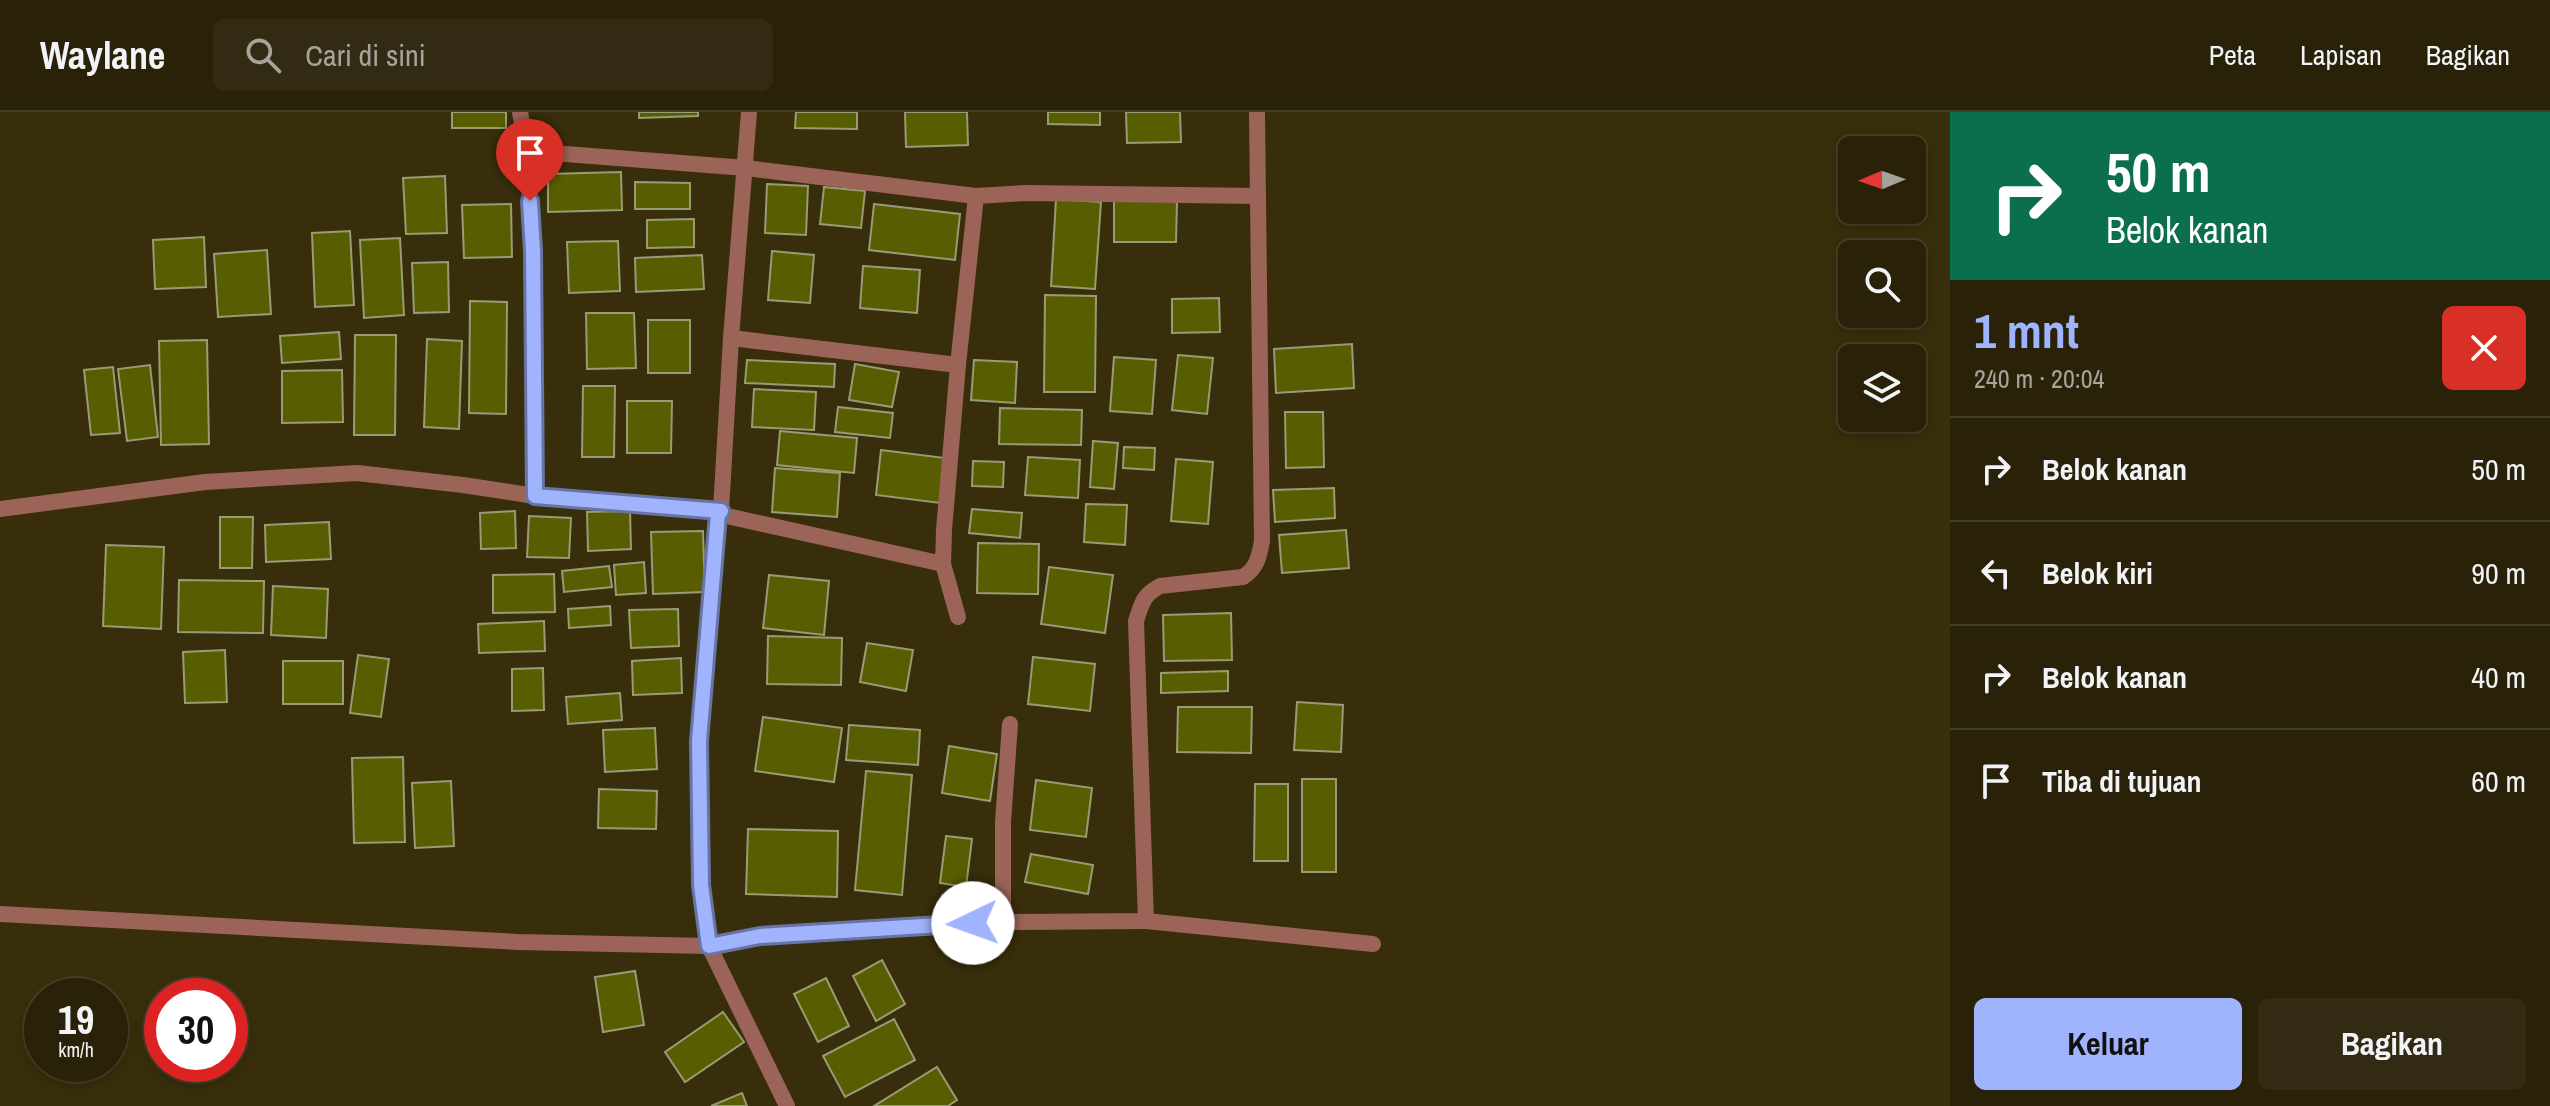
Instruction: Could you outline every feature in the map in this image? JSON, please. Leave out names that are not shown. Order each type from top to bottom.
[{"type":"street","points":[[520,112],[527,151],[533,251],[535,496]]},
{"type":"street","points":[[749,112],[699,741],[701,885],[709,946],[787,1106]]},
{"type":"street","points":[[1146,921],[1136,621],[1149,592],[1160,586],[1243,577],[1253,570],[1259,559],[1262,541],[1257,112]]},
{"type":"street","points":[[527,151],[746,168],[976,196],[1025,193],[1258,196]]},
{"type":"street","points":[[958,617],[943,564],[944,530],[976,196]]},
{"type":"street","points":[[731,338],[958,365]]},
{"type":"street","points":[[0,509],[205,482],[357,473],[535,496],[719,512],[943,564]]},
{"type":"street","points":[[1003,922],[1003,822],[1010,724]]},
{"type":"street","points":[[0,914],[519,942],[709,946],[760,936],[1003,922],[1146,921],[1373,944]]},
{"type":"building","points":[[452,112],[506,112],[506,128],[452,128]]},
{"type":"building","points":[[639,112],[698,112],[698,116],[639,118]]},
{"type":"building","points":[[796,112],[857,112],[857,129],[795,128]]},
{"type":"building","points":[[905,112],[967,112],[968,145],[906,147]]},
{"type":"building","points":[[1048,112],[1100,112],[1100,125],[1048,124]]},
{"type":"building","points":[[1126,112],[1180,112],[1181,142],[1127,143]]},
{"type":"building","points":[[621,172],[622,210],[548,212],[548,174]]},
{"type":"building","points":[[445,176],[447,233],[406,234],[403,178]]},
{"type":"building","points":[[635,182],[690,183],[690,209],[635,209]]},
{"type":"building","points":[[767,184],[808,186],[806,235],[765,233]]},
{"type":"building","points":[[824,187],[865,191],[861,228],[820,224]]},
{"type":"building","points":[[1056,199],[1101,202],[1095,289],[1051,286]]},
{"type":"building","points":[[1114,201],[1177,201],[1176,242],[1114,242]]},
{"type":"building","points":[[511,204],[512,257],[464,258],[462,205]]},
{"type":"building","points":[[874,204],[960,214],[955,260],[869,250]]},
{"type":"building","points":[[694,219],[694,247],[647,248],[647,220]]},
{"type":"building","points":[[350,231],[354,305],[315,307],[312,233]]},
{"type":"building","points":[[204,237],[206,287],[155,289],[153,240]]},
{"type":"building","points":[[400,238],[404,315],[364,318],[360,240]]},
{"type":"building","points":[[618,241],[620,291],[569,293],[567,242]]},
{"type":"building","points":[[267,250],[271,314],[218,317],[214,254]]},
{"type":"building","points":[[772,251],[814,255],[810,303],[768,300]]},
{"type":"building","points":[[702,255],[704,289],[636,292],[635,258]]},
{"type":"building","points":[[448,262],[449,312],[414,313],[412,263]]},
{"type":"building","points":[[863,266],[920,270],[917,313],[860,308]]},
{"type":"building","points":[[1045,295],[1096,296],[1095,392],[1044,392]]},
{"type":"building","points":[[1219,298],[1220,332],[1172,333],[1172,299]]},
{"type":"building","points":[[470,301],[507,302],[506,414],[469,413]]},
{"type":"building","points":[[586,313],[634,313],[636,368],[587,369]]},
{"type":"building","points":[[648,320],[690,320],[690,373],[648,373]]},
{"type":"building","points":[[339,332],[341,359],[282,363],[280,336]]},
{"type":"building","points":[[355,335],[396,335],[395,435],[354,435]]},
{"type":"building","points":[[427,339],[462,341],[459,429],[424,427]]},
{"type":"building","points":[[207,340],[209,444],[161,445],[159,341]]},
{"type":"building","points":[[1352,344],[1354,388],[1276,393],[1274,349]]},
{"type":"building","points":[[1178,355],[1213,358],[1207,414],[1172,410]]},
{"type":"building","points":[[1114,357],[1156,360],[1152,414],[1110,411]]},
{"type":"building","points":[[747,360],[835,364],[834,387],[745,383]]},
{"type":"building","points":[[974,360],[1017,362],[1015,403],[971,400]]},
{"type":"building","points":[[855,364],[899,372],[892,407],[849,400]]},
{"type":"building","points":[[150,365],[158,437],[127,441],[118,369]]},
{"type":"building","points":[[113,367],[120,433],[91,435],[84,370]]},
{"type":"building","points":[[342,370],[343,422],[282,423],[282,371]]},
{"type":"building","points":[[583,386],[615,386],[614,457],[582,457]]},
{"type":"building","points":[[754,389],[816,392],[814,430],[752,427]]},
{"type":"building","points":[[627,401],[672,401],[671,453],[627,453]]},
{"type":"building","points":[[838,407],[893,413],[890,438],[835,432]]},
{"type":"building","points":[[1000,408],[1082,410],[1081,445],[999,444]]},
{"type":"building","points":[[1285,412],[1323,412],[1324,467],[1286,468]]},
{"type":"building","points":[[780,431],[857,438],[854,473],[777,465]]},
{"type":"building","points":[[1093,441],[1118,443],[1114,489],[1090,487]]},
{"type":"building","points":[[1124,447],[1155,448],[1154,470],[1123,468]]},
{"type":"building","points":[[881,450],[945,458],[940,503],[876,495]]},
{"type":"building","points":[[1028,457],[1080,460],[1078,498],[1025,495]]},
{"type":"building","points":[[1176,459],[1213,462],[1208,524],[1171,521]]},
{"type":"building","points":[[973,461],[1004,462],[1003,487],[972,486]]},
{"type":"building","points":[[775,468],[840,473],[837,517],[772,512]]},
{"type":"building","points":[[1334,488],[1335,518],[1275,522],[1273,490]]},
{"type":"building","points":[[1086,504],[1127,505],[1125,545],[1084,542]]},
{"type":"building","points":[[972,509],[1022,513],[1020,538],[969,533]]},
{"type":"building","points":[[515,511],[516,548],[481,549],[480,513]]},
{"type":"building","points":[[630,511],[631,549],[588,551],[587,512]]},
{"type":"building","points":[[529,516],[571,518],[569,558],[527,557]]},
{"type":"building","points":[[220,517],[253,517],[252,568],[220,568]]},
{"type":"building","points":[[329,522],[331,559],[266,562],[265,525]]},
{"type":"building","points":[[1346,530],[1349,568],[1282,573],[1279,535]]},
{"type":"building","points":[[703,531],[705,592],[653,594],[651,532]]},
{"type":"building","points":[[978,543],[1039,544],[1038,594],[977,593]]},
{"type":"building","points":[[106,545],[164,547],[161,629],[103,626]]},
{"type":"building","points":[[644,562],[646,593],[616,595],[614,565]]},
{"type":"building","points":[[609,566],[612,587],[564,592],[562,571]]},
{"type":"building","points":[[1049,567],[1113,575],[1105,633],[1041,624]]},
{"type":"building","points":[[554,574],[555,612],[493,613],[493,575]]},
{"type":"building","points":[[769,575],[829,581],[824,635],[763,628]]},
{"type":"building","points":[[179,580],[264,581],[263,633],[178,632]]},
{"type":"building","points":[[273,586],[328,589],[326,638],[271,635]]},
{"type":"building","points":[[610,606],[611,625],[569,628],[568,609]]},
{"type":"building","points":[[678,609],[679,646],[631,648],[629,610]]},
{"type":"building","points":[[1231,613],[1232,660],[1164,661],[1163,615]]},
{"type":"building","points":[[544,621],[545,651],[479,653],[478,624]]},
{"type":"building","points":[[768,636],[842,638],[841,685],[767,684]]},
{"type":"building","points":[[867,643],[913,650],[906,691],[860,682]]},
{"type":"building","points":[[225,650],[227,702],[185,703],[183,652]]},
{"type":"building","points":[[358,655],[389,659],[381,717],[350,713]]},
{"type":"building","points":[[1033,657],[1095,664],[1090,711],[1028,704]]},
{"type":"building","points":[[681,658],[682,693],[633,695],[632,661]]},
{"type":"building","points":[[283,661],[343,661],[343,704],[283,704]]},
{"type":"building","points":[[543,668],[544,710],[512,711],[512,669]]},
{"type":"building","points":[[1228,671],[1228,691],[1161,693],[1161,673]]},
{"type":"building","points":[[620,693],[622,720],[568,724],[566,697]]},
{"type":"building","points":[[1297,702],[1343,705],[1341,752],[1294,750]]},
{"type":"building","points":[[1178,707],[1252,707],[1251,753],[1177,752]]},
{"type":"building","points":[[763,717],[842,728],[834,782],[755,771]]},
{"type":"building","points":[[849,725],[920,730],[918,765],[846,760]]},
{"type":"building","points":[[655,728],[657,769],[605,772],[603,730]]},
{"type":"building","points":[[949,746],[997,754],[990,801],[942,793]]},
{"type":"building","points":[[403,757],[405,842],[354,843],[352,758]]},
{"type":"building","points":[[866,771],[912,775],[902,895],[855,890]]},
{"type":"building","points":[[1302,779],[1336,779],[1336,872],[1302,872]]},
{"type":"building","points":[[1036,780],[1092,788],[1086,837],[1030,830]]},
{"type":"building","points":[[451,781],[454,846],[415,848],[412,783]]},
{"type":"building","points":[[1255,784],[1288,784],[1288,861],[1254,861]]},
{"type":"building","points":[[599,789],[657,791],[656,829],[598,828]]},
{"type":"building","points":[[748,829],[838,831],[837,897],[746,894]]},
{"type":"building","points":[[946,836],[972,839],[966,887],[940,883]]},
{"type":"building","points":[[1031,854],[1093,865],[1088,894],[1025,882]]},
{"type":"building","points":[[882,960],[905,1004],[876,1021],[853,976]]},
{"type":"building","points":[[635,971],[644,1025],[603,1032],[595,977]]},
{"type":"building","points":[[826,978],[849,1026],[818,1042],[794,994]]},
{"type":"building","points":[[723,1012],[744,1042],[685,1082],[665,1052]]},
{"type":"building","points":[[894,1019],[915,1060],[845,1097],[823,1056]]},
{"type":"building","points":[[937,1067],[957,1100],[948,1106],[874,1106]]},
{"type":"building","points":[[742,1093],[747,1106],[711,1106]]},
{"type":"route","points":[[530,201],[535,496],[721,511],[718,514],[699,741],[701,885],[709,946],[760,936],[973,923]]}]
